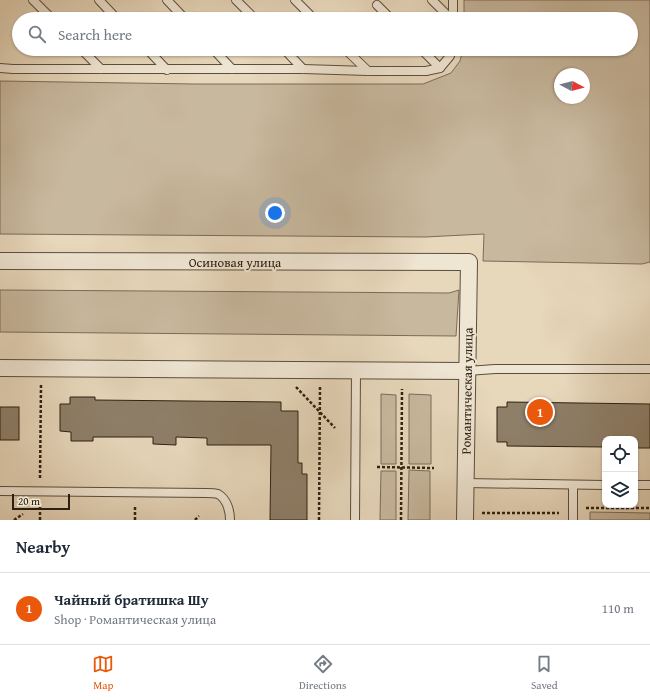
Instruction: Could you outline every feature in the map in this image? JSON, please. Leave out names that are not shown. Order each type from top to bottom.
[{"type":"street","name":"Осиновая улица","points":[[0,261],[469,262]]},
{"type":"street","name":"Романтическая улица","points":[[469,262],[465,483],[470,516]]},
{"type":"street","points":[[0,368],[467,371]]},
{"type":"lane","points":[[33,0],[45,12]]},
{"type":"lane","points":[[99,0],[110,12]]},
{"type":"lane","points":[[167,0],[178,12]]},
{"type":"lane","points":[[236,0],[248,12]]},
{"type":"lane","points":[[295,0],[307,12]]},
{"type":"lane","points":[[432,0],[445,12]]},
{"type":"lane","points":[[452,12],[453,0]]},
{"type":"lane","points":[[377,5],[384,12]]},
{"type":"lane","points":[[88,56],[101,69]]},
{"type":"lane","points":[[153,56],[166,70]]},
{"type":"lane","points":[[220,56],[232,69]]},
{"type":"lane","points":[[291,56],[303,69]]},
{"type":"lane","points":[[352,56],[368,71]]},
{"type":"lane","points":[[428,56],[440,68]]},
{"type":"lane","points":[[0,68],[426,71],[440,68],[450,56]]},
{"type":"lane","points":[[467,371],[650,369]]},
{"type":"lane","points":[[355,520],[356,370]]},
{"type":"lane","points":[[465,483],[602,485]]},
{"type":"lane","points":[[573,485],[573,520]]},
{"type":"lane","points":[[638,485],[650,485]]},
{"type":"lane","points":[[0,491],[218,494],[226,502],[230,520]]},
{"type":"path","points":[[40,520],[41,368]]},
{"type":"path","points":[[319,520],[320,370]]},
{"type":"path","points":[[400,520],[402,371]]},
{"type":"path","points":[[294,386],[335,428]]},
{"type":"path","points":[[377,467],[434,468]]},
{"type":"path","points":[[586,514],[586,507],[650,508]]},
{"type":"path","points":[[470,516],[561,513]]},
{"type":"path","points":[[14,520],[23,514]]},
{"type":"path","points":[[195,520],[199,516]]},
{"type":"shaded area","points":[[464,0],[650,0],[650,262],[642,264],[483,261],[484,234],[425,237],[0,234],[0,81],[195,84],[423,84],[451,73],[460,61],[461,56],[638,56],[638,12],[464,12]]},
{"type":"shaded area","points":[[0,290],[449,293],[459,290],[456,336],[0,332]]},
{"type":"shaded area","points":[[381,394],[396,395],[396,464],[381,464]]},
{"type":"shaded area","points":[[409,394],[431,395],[431,464],[409,464]]},
{"type":"shaded area","points":[[409,470],[430,471],[430,520],[408,520]]},
{"type":"shaded area","points":[[381,471],[396,471],[396,520],[380,520]]},
{"type":"shaded area","points":[[590,512],[650,513],[650,520],[590,520]]},
{"type":"building","points":[[70,397],[95,397],[95,400],[281,402],[281,411],[298,411],[298,463],[302,463],[302,474],[307,474],[307,520],[270,520],[271,445],[207,445],[207,438],[176,437],[176,445],[153,444],[153,437],[93,437],[93,441],[71,441],[71,432],[60,431],[60,404],[70,404]]},
{"type":"building","points":[[507,402],[650,404],[650,448],[638,448],[638,436],[602,436],[602,447],[507,446],[507,442],[497,442],[497,407],[507,407]]},
{"type":"building","points":[[0,407],[19,407],[19,440],[0,440]]},
{"type":"place","name":"Чайный братишка Шу","points":[[540,412]]}]
